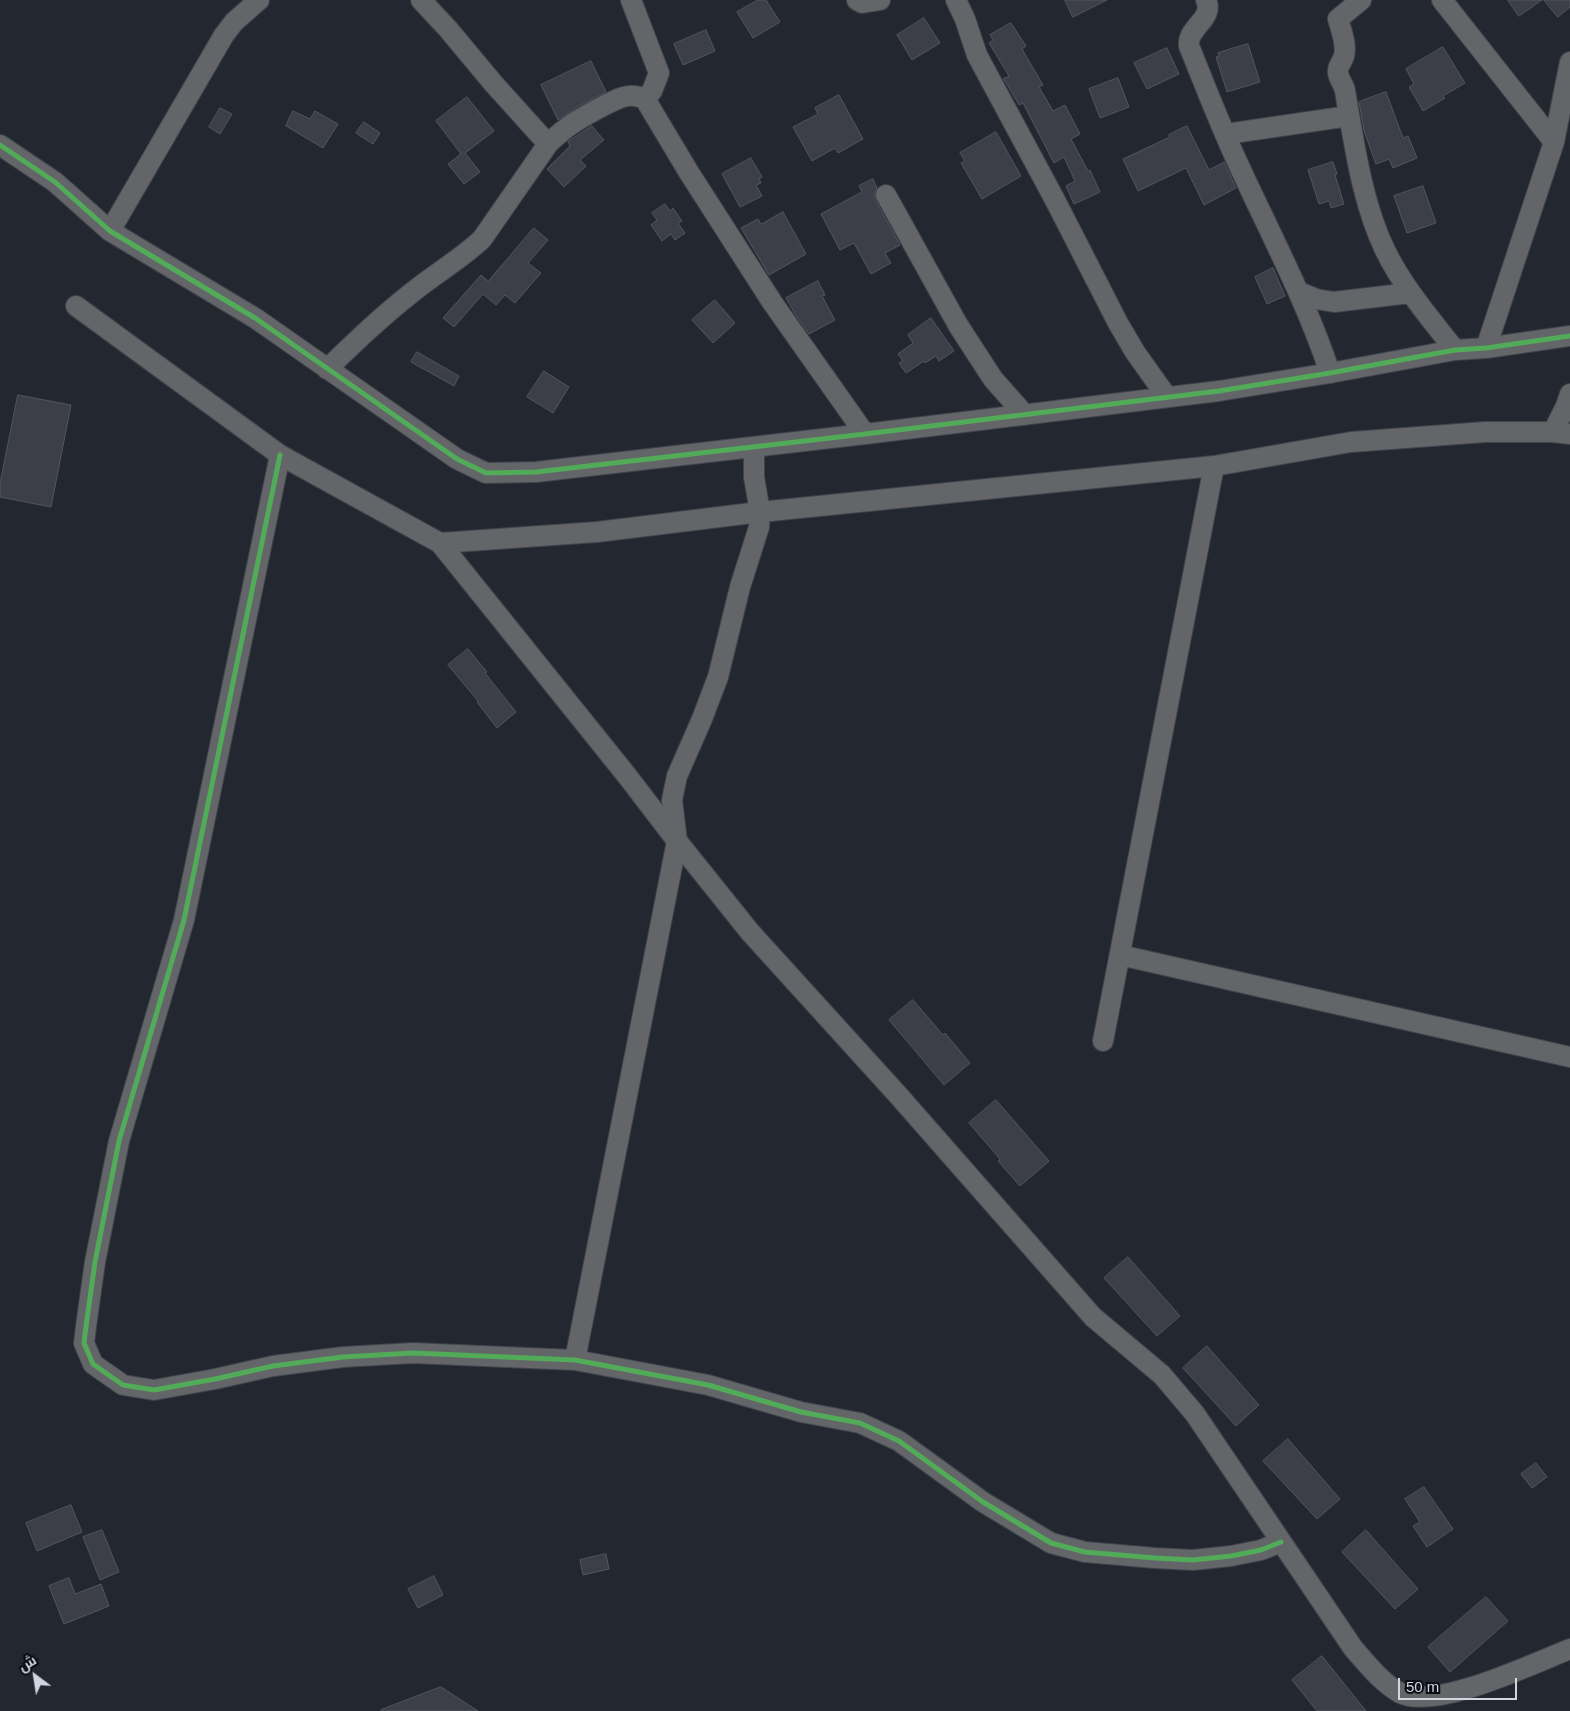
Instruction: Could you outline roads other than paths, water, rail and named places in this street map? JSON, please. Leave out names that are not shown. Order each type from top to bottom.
[{"type":"street","points":[[110,231],[224,35],[234,22],[259,0]]},
{"type":"street","points":[[421,0],[548,144]]},
{"type":"street","points":[[631,0],[658,73],[652,91],[645,99]]},
{"type":"street","points":[[857,0],[862,3],[880,0]]},
{"type":"street","points":[[956,0],[966,19],[977,55],[1055,200],[1118,323],[1135,352],[1168,397]]},
{"type":"street","points":[[1206,0],[1208,11],[1188,40],[1226,134],[1299,292],[1319,340],[1330,373]]},
{"type":"street","points":[[1361,0],[1338,19],[1345,48],[1344,57],[1337,68],[1338,76],[1345,88],[1349,116],[1369,209],[1385,249],[1410,293],[1455,350]]},
{"type":"street","points":[[1442,0],[1554,142]]},
{"type":"street","points":[[1486,348],[1554,142],[1570,62]]},
{"type":"street","points":[[327,369],[364,333],[414,290],[472,249],[482,239],[548,144],[562,130],[582,117],[628,96],[645,99],[688,171],[772,302],[865,434]]},
{"type":"street","points":[[1226,134],[1349,116]]},
{"type":"street","points":[[0,144],[55,182],[110,231],[255,318],[457,460],[486,473],[536,472],[1168,397],[1330,373],[1455,350],[1486,348],[1570,336]]},
{"type":"street","points":[[886,195],[958,325],[993,379],[1025,415]]},
{"type":"street","points":[[1299,292],[1316,299],[1334,302],[1410,293]]},
{"type":"street","points":[[76,306],[280,454],[440,543],[628,776],[750,932],[898,1095],[1093,1317],[1162,1375],[1195,1414],[1353,1648],[1375,1674],[1400,1693],[1424,1697],[1458,1691],[1516,1671],[1570,1649]]},
{"type":"street","points":[[440,543],[597,532],[760,512],[1214,466],[1351,442],[1485,432],[1562,433],[1566,406],[1570,394]]},
{"type":"street","points":[[575,1360],[677,841],[672,800],[677,776],[718,677],[740,587],[760,527],[760,512],[754,477],[754,447]]},
{"type":"street","points":[[280,454],[184,920],[119,1142],[96,1262],[84,1343],[93,1364],[123,1385],[154,1390],[273,1366],[343,1357],[413,1353],[575,1360],[708,1385],[801,1412],[860,1423],[899,1441],[983,1502],[1051,1543],[1085,1552],[1193,1560],[1231,1556],[1261,1550],[1281,1542]]},
{"type":"street","points":[[1103,1041],[1214,466]]},
{"type":"street","points":[[1120,955],[1570,1057]]}]
